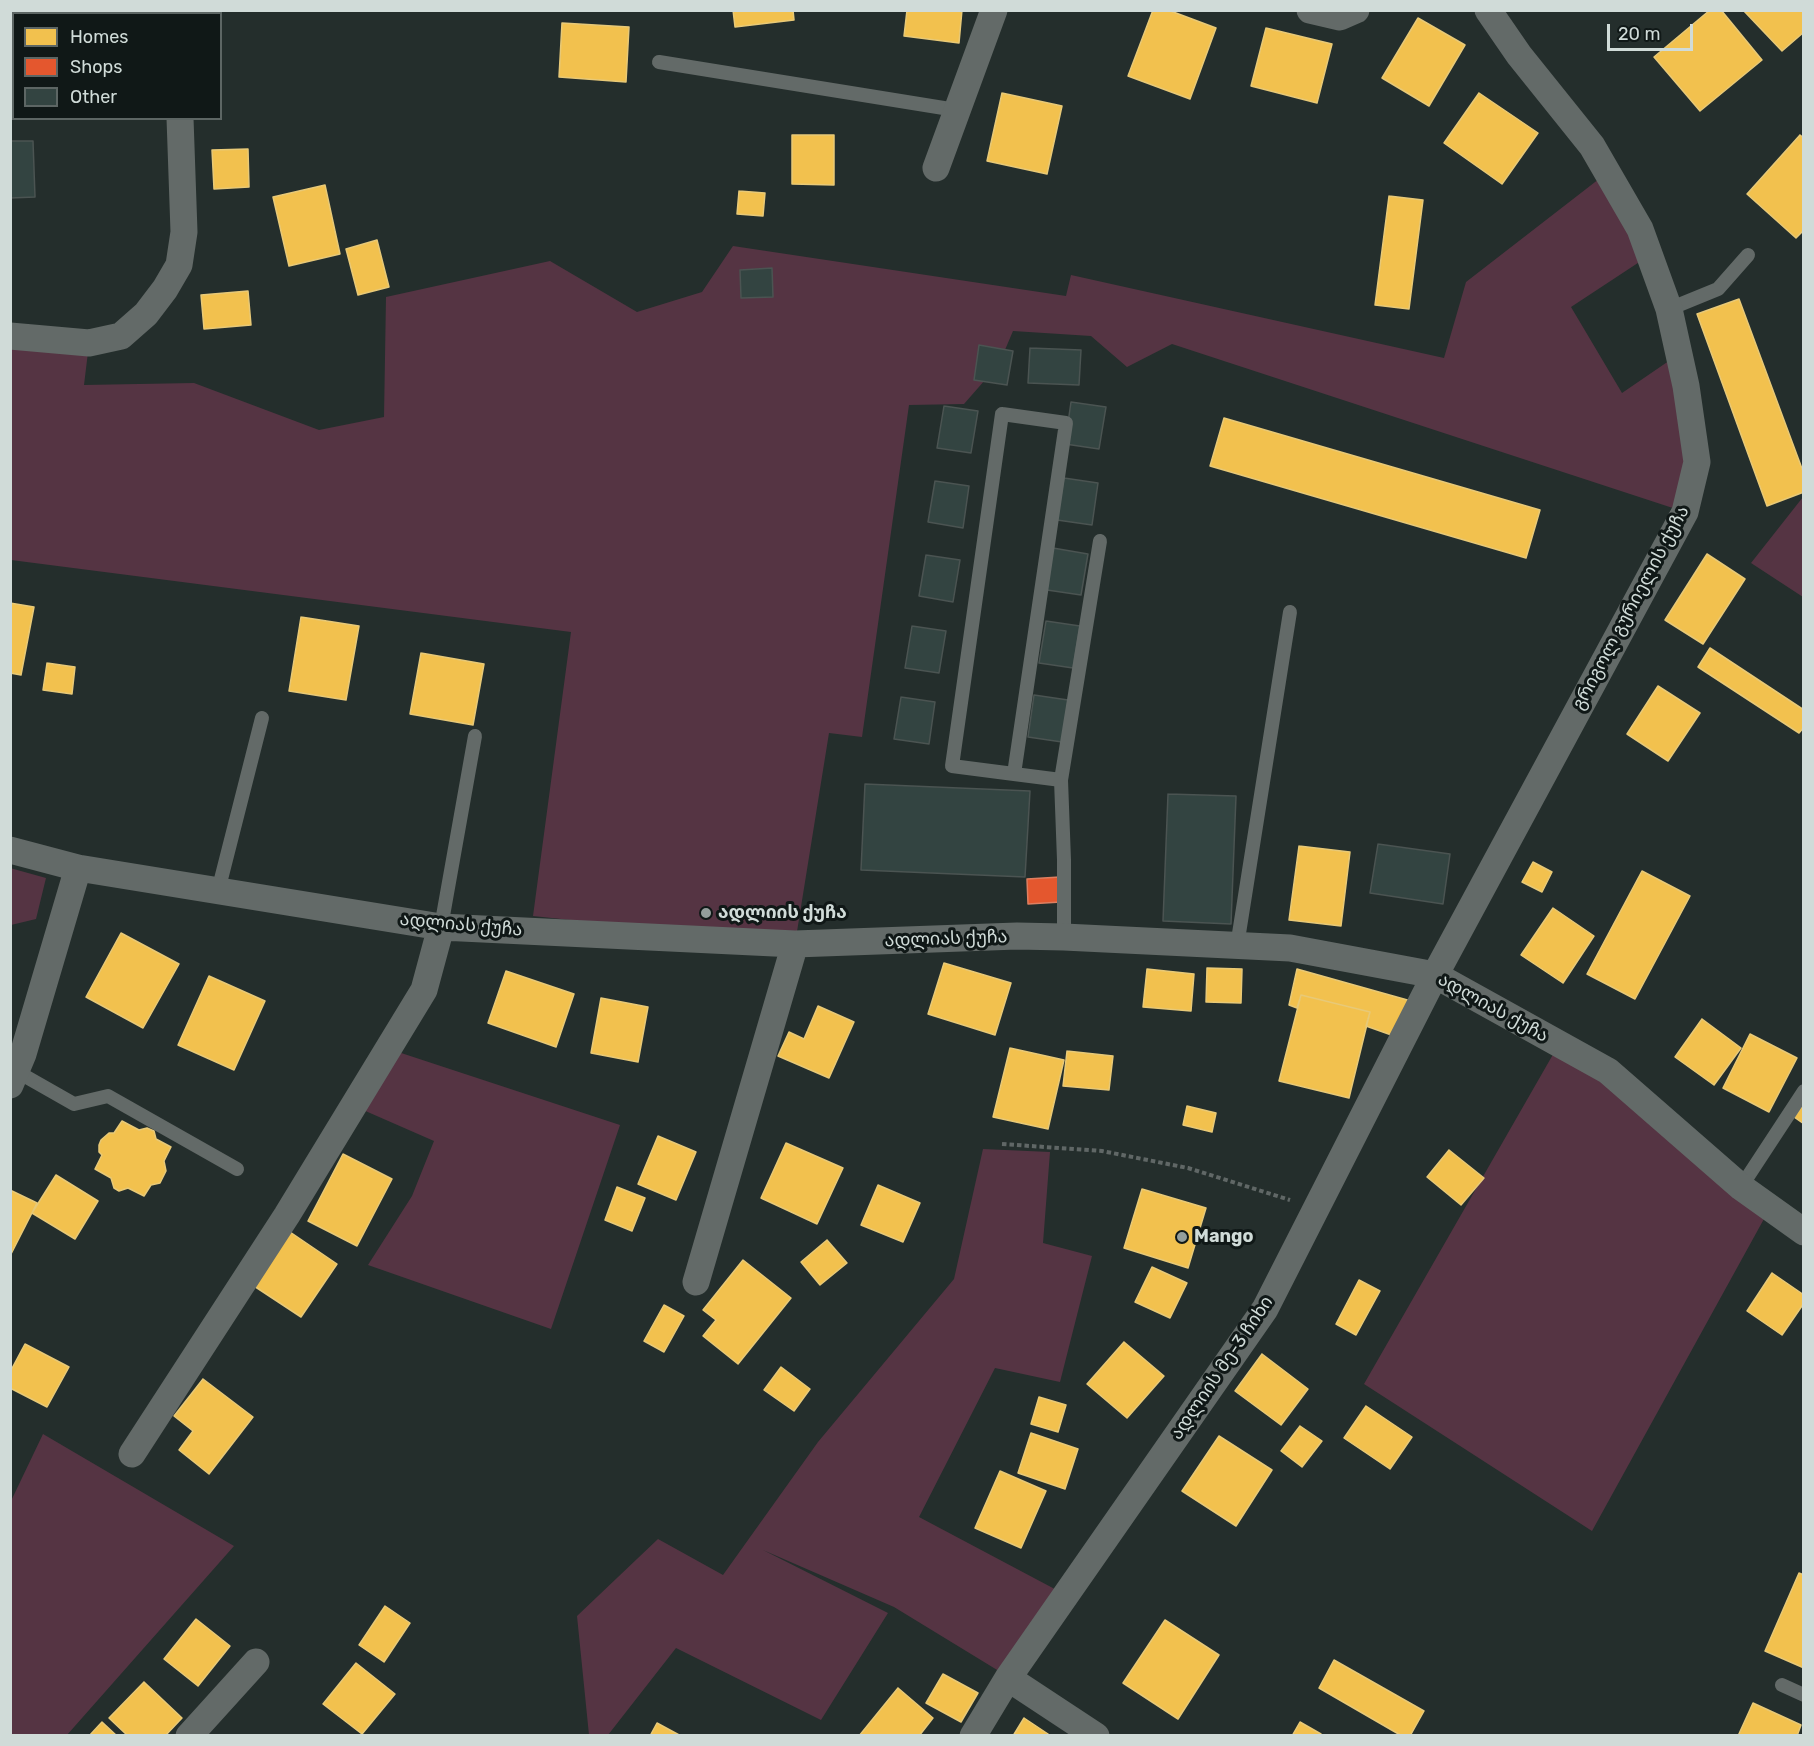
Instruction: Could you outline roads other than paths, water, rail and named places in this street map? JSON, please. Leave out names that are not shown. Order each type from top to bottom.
[{"type":"street","points":[[936,168],[994,10]]},
{"type":"street","points":[[1310,10],[1340,17],[1356,10]]},
{"type":"street","name":"გრიგოლ გურიელის ქუჩა","points":[[1435,975],[1685,512],[1697,462],[1686,386],[1669,309],[1640,229],[1592,146],[1519,55],[1488,10]]},
{"type":"street","points":[[10,336],[89,343],[121,336],[146,314],[179,265],[184,232],[180,120]]},
{"type":"street","name":"ადლიას ქუჩა","points":[[10,850],[78,868],[441,927],[795,945],[1064,936],[1290,948],[1435,975],[1608,1071],[1741,1187],[1803,1232]]},
{"type":"street","points":[[13,1078],[23,1054],[78,868]]},
{"type":"street","points":[[132,1454],[293,1205],[424,990],[441,927]]},
{"type":"street","points":[[696,1282],[795,945]]},
{"type":"street","name":"ადლიის მე-3 ჩიხი","points":[[973,1736],[1008,1678],[1265,1309],[1435,975]]},
{"type":"street","points":[[189,1736],[256,1662]]},
{"type":"street","points":[[1008,1678],[1096,1736]]},
{"type":"lane","points":[[659,62],[956,110]]},
{"type":"lane","points":[[1669,309],[1718,289],[1748,255]]},
{"type":"lane","points":[[1014,774],[1066,423],[1002,414],[952,766],[1014,774],[1061,780]]},
{"type":"lane","points":[[1064,936],[1065,860],[1061,780],[1100,541]]},
{"type":"lane","points":[[1237,946],[1290,612]]},
{"type":"lane","points":[[218,891],[261,718]]},
{"type":"lane","points":[[441,927],[476,736]]},
{"type":"lane","points":[[13,1078],[74,1104],[108,1095],[237,1169]]},
{"type":"lane","points":[[1741,1187],[1803,1091]]},
{"type":"lane","points":[[1782,1685],[1803,1695]]},
{"type":"place","name":"ადლიის ქუჩა","points":[[706,913]]},
{"type":"place","name":"Mango","points":[[1182,1237]]}]
